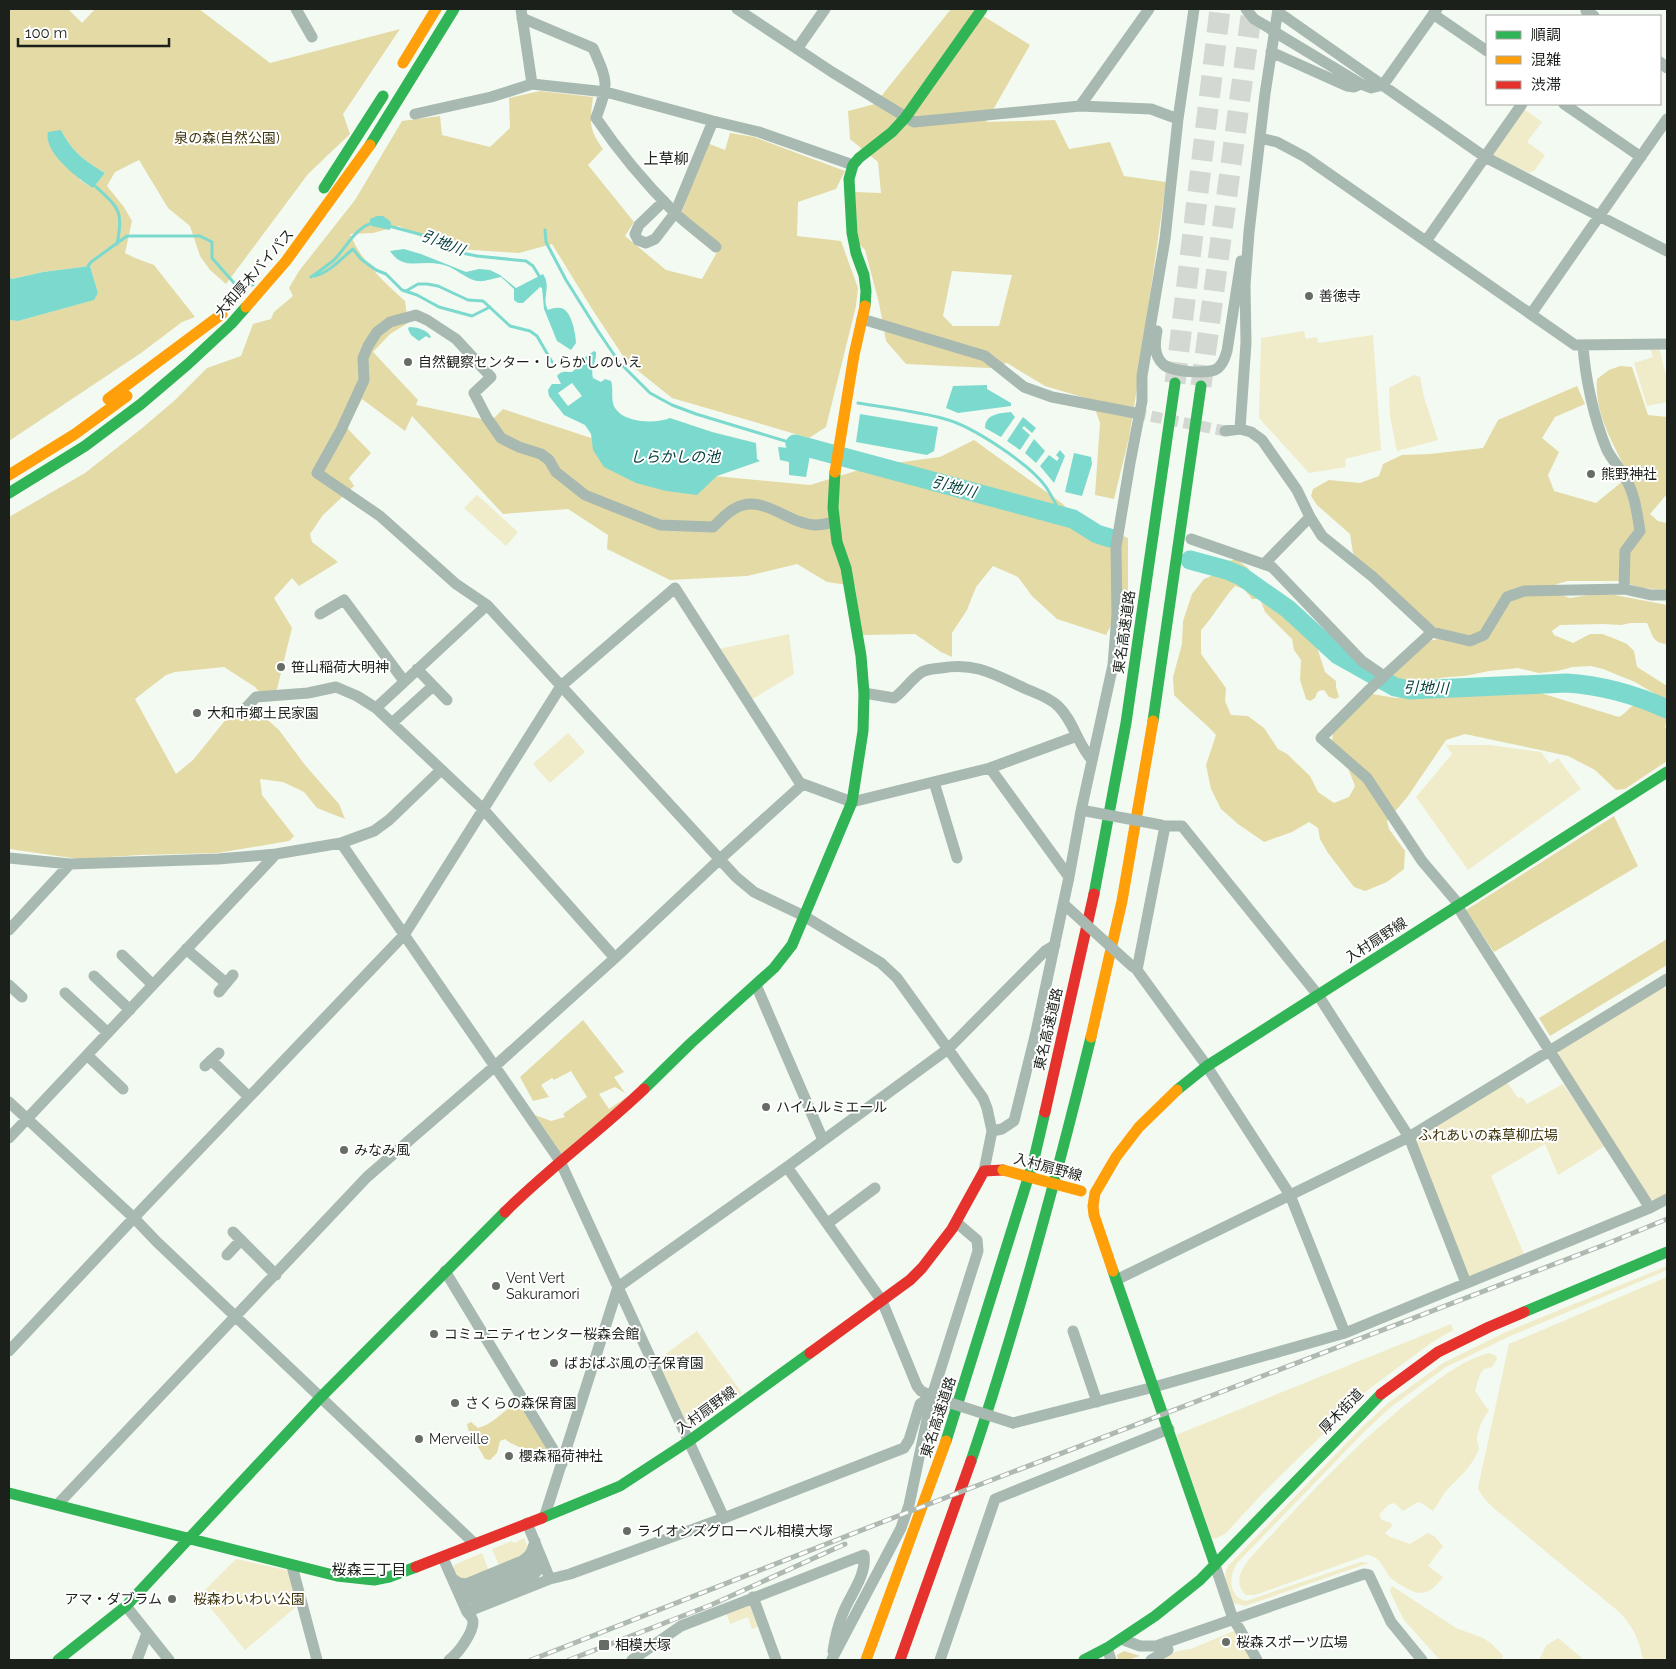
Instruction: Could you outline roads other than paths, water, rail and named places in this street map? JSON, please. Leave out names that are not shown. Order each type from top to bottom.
[{"type":"main road","points":[[426,9],[397,71],[436,9]]},
{"type":"main road","name":"大和厚木バイパス","points":[[190,366],[231,324],[286,261],[366,152],[454,9]]},
{"type":"main road","points":[[375,136],[430,65],[465,9]]},
{"type":"main road","points":[[58,1660],[126,1606],[321,1397],[533,1184],[628,1104],[691,1043],[756,985],[783,958],[792,945],[852,802],[863,731],[864,693],[860,656],[846,568],[837,542],[834,523],[833,490],[839,444],[866,291],[864,276],[856,253],[852,233],[849,179],[853,165],[859,158],[892,132],[905,118],[982,9]]},
{"type":"main road","points":[[308,212],[389,86]]},
{"type":"main road","name":"大和厚木バイパス","points":[[9,475],[75,434],[132,393],[225,311]]},
{"type":"main road","points":[[9,463],[69,426],[176,354]]},
{"type":"main road","points":[[127,429],[190,366]]},
{"type":"main road","points":[[9,492],[85,446],[190,366]]},
{"type":"main road","name":"東名高速道路","points":[[866,1660],[939,1464],[1000,1274],[1034,1159],[1093,898],[1126,723],[1175,383]]},
{"type":"main road","points":[[900,1660],[968,1476],[1000,1374],[1030,1275],[1058,1172],[1086,1057],[1122,904],[1153,728],[1201,386]]},
{"type":"main road","name":"入村扇野線","points":[[9,1493],[58,1504],[292,1566],[350,1578],[374,1580],[389,1577],[443,1558],[620,1486],[689,1441],[882,1301],[924,1266],[957,1223],[984,1171],[1002,1170],[1094,1194],[1144,1119],[1176,1089],[1207,1066],[1667,772]]},
{"type":"main road","points":[[1094,1194],[1093,1212],[1215,1565]]},
{"type":"main road","name":"厚木街道","points":[[1084,1660],[1121,1639],[1175,1601],[1215,1565],[1378,1396],[1438,1352],[1498,1323],[1667,1252]]},
{"type":"street","points":[[296,9],[312,37]]},
{"type":"street","points":[[737,9],[914,122],[1080,106],[1151,109],[1178,119]]},
{"type":"street","points":[[797,49],[825,9]]},
{"type":"street","points":[[1080,106],[1149,9]]},
{"type":"street","points":[[992,1131],[1002,1129],[1014,1121],[1065,906],[1092,760],[1113,665],[1117,615],[1116,547],[1142,401],[1142,376],[1160,267],[1194,9]]},
{"type":"street","points":[[1246,9],[1254,19],[1361,84],[1371,88],[1383,85],[1435,11],[1486,50]]},
{"type":"street","points":[[1240,429],[1246,343],[1245,285],[1247,252],[1271,52],[1284,12],[1485,157],[1667,250]]},
{"type":"street","points":[[522,13],[532,84]]},
{"type":"street","points":[[522,13],[593,48],[605,74],[606,92],[596,118],[616,147],[675,213],[716,247]]},
{"type":"street","points":[[1271,52],[1347,86],[1354,87],[1361,84]]},
{"type":"street","points":[[415,114],[491,97],[532,84],[606,92],[759,132],[853,165]]},
{"type":"street","points":[[1426,241],[1521,105]]},
{"type":"street","points":[[1565,105],[1641,157]]},
{"type":"street","points":[[1531,314],[1667,119]]},
{"type":"street","points":[[664,201],[639,225],[635,234],[638,240],[646,244],[654,239],[675,213],[713,121]]},
{"type":"street","points":[[1260,138],[1277,142],[1305,157],[1575,345],[1667,344]]},
{"type":"street","points":[[1160,267],[1163,279],[1155,344],[1157,355],[1163,364],[1174,369],[1210,372],[1218,368],[1224,361],[1239,263],[1247,252]]},
{"type":"street","points":[[834,523],[814,525],[785,517],[776,510],[758,505],[742,505],[732,510],[714,527],[660,525],[585,495],[556,472],[549,460],[541,454],[519,447],[501,438],[474,394],[491,377],[456,339],[416,315],[390,322],[377,332],[368,346],[363,358],[364,380],[342,430],[317,473],[380,516],[456,584],[487,605],[745,886],[804,916],[881,963],[897,978],[988,1108],[992,1131],[984,1171]]},
{"type":"street","points":[[862,319],[984,356],[1024,386],[1052,397],[1135,413]]},
{"type":"street","points":[[1582,345],[1584,367],[1591,399],[1608,451],[1626,478],[1637,512],[1640,531],[1625,551],[1624,589]]},
{"type":"street","points":[[1225,431],[1240,429],[1251,432],[1262,440],[1297,490],[1322,536],[1373,577],[1432,632],[1470,641],[1484,635],[1507,597],[1524,591],[1624,589],[1651,595],[1667,595]]},
{"type":"street","points":[[1264,564],[1310,517]]},
{"type":"street","points":[[1191,539],[1272,567],[1362,661],[1384,676]]},
{"type":"street","points":[[9,1351],[404,935],[561,686],[675,588],[800,783],[852,802],[990,768],[1077,736]]},
{"type":"street","points":[[320,614],[344,600],[404,681]]},
{"type":"street","points":[[376,708],[487,605]]},
{"type":"street","points":[[1432,632],[1370,689],[1321,738],[1367,778],[1422,862],[1456,901],[1650,1208]]},
{"type":"street","points":[[864,693],[894,698],[921,673],[931,669],[954,665],[970,666],[984,670],[1045,697],[1058,706],[1084,751],[1092,760]]},
{"type":"street","points":[[417,669],[446,700]]},
{"type":"street","points":[[392,723],[433,686]]},
{"type":"street","points":[[242,712],[256,697],[308,693],[336,687],[357,696],[376,708],[483,809],[615,958]]},
{"type":"street","points":[[990,768],[1069,877]]},
{"type":"street","points":[[9,858],[70,864],[218,859],[276,854],[341,843],[374,831],[389,820],[442,770]]},
{"type":"street","points":[[934,782],[957,858]]},
{"type":"street","points":[[58,1504],[368,1177],[615,958],[803,784]]},
{"type":"street","points":[[1084,811],[1163,825],[1182,826],[1318,995],[1409,1137],[1466,1283]]},
{"type":"street","points":[[1135,968],[1163,825]]},
{"type":"street","points":[[341,843],[560,1161],[724,1518]]},
{"type":"street","points":[[9,1138],[276,854]]},
{"type":"street","points":[[9,930],[70,864]]},
{"type":"street","points":[[1065,906],[1135,968],[1207,1066],[1290,1195],[1345,1333]]},
{"type":"street","points":[[545,1516],[618,1287],[787,1167],[948,1049],[1045,951],[1055,945]]},
{"type":"street","points":[[186,949],[226,984]]},
{"type":"street","points":[[122,955],[153,984]]},
{"type":"street","points":[[94,976],[130,1010]]},
{"type":"street","points":[[1116,1280],[1409,1137],[1667,979]]},
{"type":"street","points":[[9,985],[22,997]]},
{"type":"street","points":[[756,985],[823,1140]]},
{"type":"street","points":[[65,993],[108,1032]]},
{"type":"street","points":[[87,1055],[123,1089]]},
{"type":"street","points":[[212,1060],[249,1098]]},
{"type":"street","points":[[9,1102],[134,1218],[475,1544]]},
{"type":"street","points":[[787,1167],[882,1301],[920,1390],[935,1397],[1014,1423],[1154,1387],[1345,1333],[1650,1208],[1667,1199]]},
{"type":"street","points":[[828,1223],[875,1188]]},
{"type":"street","points":[[832,1660],[901,1528],[909,1505],[935,1397],[978,1251],[977,1240],[957,1223]]},
{"type":"street","points":[[227,1255],[237,1236],[276,1275]]},
{"type":"street","points":[[445,1271],[562,1464]]},
{"type":"street","points":[[1073,1331],[1083,1344],[1096,1402]]},
{"type":"street","points":[[467,1612],[550,1579],[570,1574],[724,1518],[904,1448],[909,1440],[920,1404],[935,1397]]},
{"type":"street","points":[[940,1660],[995,1499],[1169,1429]]},
{"type":"street","points":[[527,1523],[550,1579]]},
{"type":"street","points":[[456,1587],[459,1583],[466,1584],[529,1558],[532,1552],[538,1550]]},
{"type":"street","points":[[456,1587],[467,1599],[473,1599],[530,1577],[540,1567],[538,1550]]},
{"type":"street","points":[[632,1660],[681,1626],[864,1555],[866,1565],[842,1614],[832,1660]]},
{"type":"street","points":[[443,1558],[467,1612],[472,1617],[473,1624],[459,1652],[449,1660]]},
{"type":"street","points":[[1215,1565],[1233,1619],[1257,1660]]},
{"type":"street","points":[[292,1566],[317,1660]]},
{"type":"street","points":[[1121,1639],[1140,1646],[1156,1646],[1364,1574],[1370,1575],[1391,1622],[1422,1660]]},
{"type":"street","points":[[753,1597],[776,1660]]},
{"type":"street","points":[[126,1606],[169,1660]]},
{"type":"street","points":[[138,1660],[147,1633]]},
{"type":"street","points":[[1151,1660],[1168,1650],[1166,1642]]},
{"type":"street","points":[[1107,1648],[1111,1660]]},
{"type":"water","points":[[61,130],[70,145],[80,155],[105,173],[93,188],[71,172],[51,148],[48,132]]},
{"type":"water","points":[[383,216],[391,222],[390,230],[372,226],[370,219]]},
{"type":"water","points":[[404,249],[466,272],[479,269],[490,270],[500,275],[516,288],[543,274],[547,283],[546,306],[548,310],[558,308],[564,309],[567,312],[574,328],[576,343],[571,350],[557,341],[544,309],[542,288],[540,287],[523,303],[518,303],[514,300],[514,289],[501,277],[478,281],[445,265],[432,263],[412,264],[400,261],[390,251]]},
{"type":"water","points":[[90,266],[98,293],[94,300],[18,321],[9,320],[9,276],[12,279],[43,272]]},
{"type":"water","points":[[409,327],[422,329],[431,337],[426,336],[419,341],[411,335]]},
{"type":"water","name":"しらかしの池","points":[[594,351],[596,355],[592,371],[593,378],[601,382],[605,379],[611,381],[612,398],[615,408],[625,417],[641,421],[657,421],[670,418],[712,432],[756,443],[757,459],[760,461],[717,476],[697,495],[666,491],[636,483],[604,467],[593,450],[591,434],[585,425],[564,415],[549,396],[548,390],[552,384],[561,384],[557,376],[560,373],[572,372],[579,366],[580,361]]},
{"type":"water","points":[[987,385],[987,389],[1011,403],[1011,406],[958,413],[946,408],[953,386]]},
{"type":"water","points":[[1011,412],[1015,417],[1001,437],[985,428],[990,417]]},
{"type":"water","points":[[860,414],[938,427],[934,451],[927,455],[856,442]]},
{"type":"water","points":[[1023,417],[1036,428],[1032,433],[1024,426],[1022,428],[1030,435],[1020,450],[1007,441]]},
{"type":"water","points":[[1034,439],[1045,451],[1036,463],[1025,453]]},
{"type":"water","points":[[778,447],[811,450],[806,477],[789,475],[789,462],[780,460]]},
{"type":"water","points":[[1060,450],[1065,456],[1054,483],[1040,466],[1049,455],[1057,461],[1059,458],[1056,455]]},
{"type":"water","points":[[1074,453],[1091,457],[1092,464],[1082,496],[1065,492]]},
{"type":"waterway","points":[[95,186],[110,200],[118,211],[120,224],[117,244]]},
{"type":"waterway","name":"引地川","points":[[311,277],[334,260],[357,232],[368,224],[374,223]]},
{"type":"waterway","name":"引地川","points":[[389,226],[430,237],[462,253],[526,261],[533,266],[541,279]]},
{"type":"waterway","points":[[545,230],[546,242],[566,280],[598,331],[619,362],[650,393],[672,405],[696,414],[795,444],[793,452]]},
{"type":"waterway","name":"引地川","points":[[88,270],[91,262],[127,236],[200,236],[212,242],[212,258],[235,284],[242,286],[253,285]]},
{"type":"waterway","points":[[315,276],[330,268],[353,249],[361,259],[376,270],[386,274],[402,290],[417,295],[439,307],[472,316],[490,307]]},
{"type":"waterway","points":[[406,291],[418,284],[427,284],[438,286],[468,300],[483,301],[510,326],[530,331],[537,336],[552,362]]},
{"type":"waterway","points":[[858,403],[934,416],[970,429],[1014,457],[1038,478],[1048,490],[1063,517]]},
{"type":"waterway","name":"引地川","points":[[795,444],[1073,519],[1097,534],[1110,538]]},
{"type":"waterway","name":"引地川","points":[[1190,560],[1227,570],[1241,576],[1288,609],[1338,655],[1395,687],[1410,690],[1566,683],[1618,692],[1643,699],[1667,709]]},
{"type":"tunnel","points":[[1175,383],[1220,9]]},
{"type":"tunnel","points":[[1201,386],[1252,9]]},
{"type":"tunnel","points":[[1135,413],[1225,431]]},
{"type":"railway","points":[[531,1660],[1667,1219]]},
{"type":"railway","points":[[569,1660],[711,1605],[845,1544]]},
{"type":"place","name":"善徳寺","points":[[1309,296]]},
{"type":"place","name":"自然観察センター・しらかしのいえ","points":[[408,362]]},
{"type":"place","name":"熊野神社","points":[[1591,474]]},
{"type":"place","name":"笹山稲荷大明神","points":[[281,667]]},
{"type":"place","name":"大和市郷土民家園","points":[[197,713]]},
{"type":"place","name":"ハイムルミエール","points":[[766,1107]]},
{"type":"place","name":"みなみ風","points":[[344,1150]]},
{"type":"place","name":"Vent Vert Sakuramori","points":[[496,1286]]},
{"type":"place","name":"コミュニティセンター桜森会館","points":[[434,1334]]},
{"type":"place","name":"ばおばぶ風の子保育園","points":[[554,1363]]},
{"type":"place","name":"さくらの森保育園","points":[[455,1403]]},
{"type":"place","name":"Merveille","points":[[419,1439]]},
{"type":"place","name":"櫻森稲荷神社","points":[[509,1456]]},
{"type":"place","name":"ライオンズグローベル相模大塚","points":[[627,1531]]},
{"type":"place","name":"アマ・ダブラム","points":[[172,1599]]},
{"type":"place","name":"桜森スポーツ広場","points":[[1226,1642]]},
{"type":"place","name":"相模大塚","points":[[604,1645]]},
{"type":"district","name":"上草柳","points":[[666,159]]},
{"type":"district","name":"桜森三丁目","points":[[369,1570]]},
{"type":"park label","name":"泉の森(自然公園)","points":[[227,138]]},
{"type":"park label","name":"ふれあいの森草柳広場","points":[[1488,1135]]},
{"type":"park label","name":"桜森わいわい公園","points":[[249,1599]]}]
